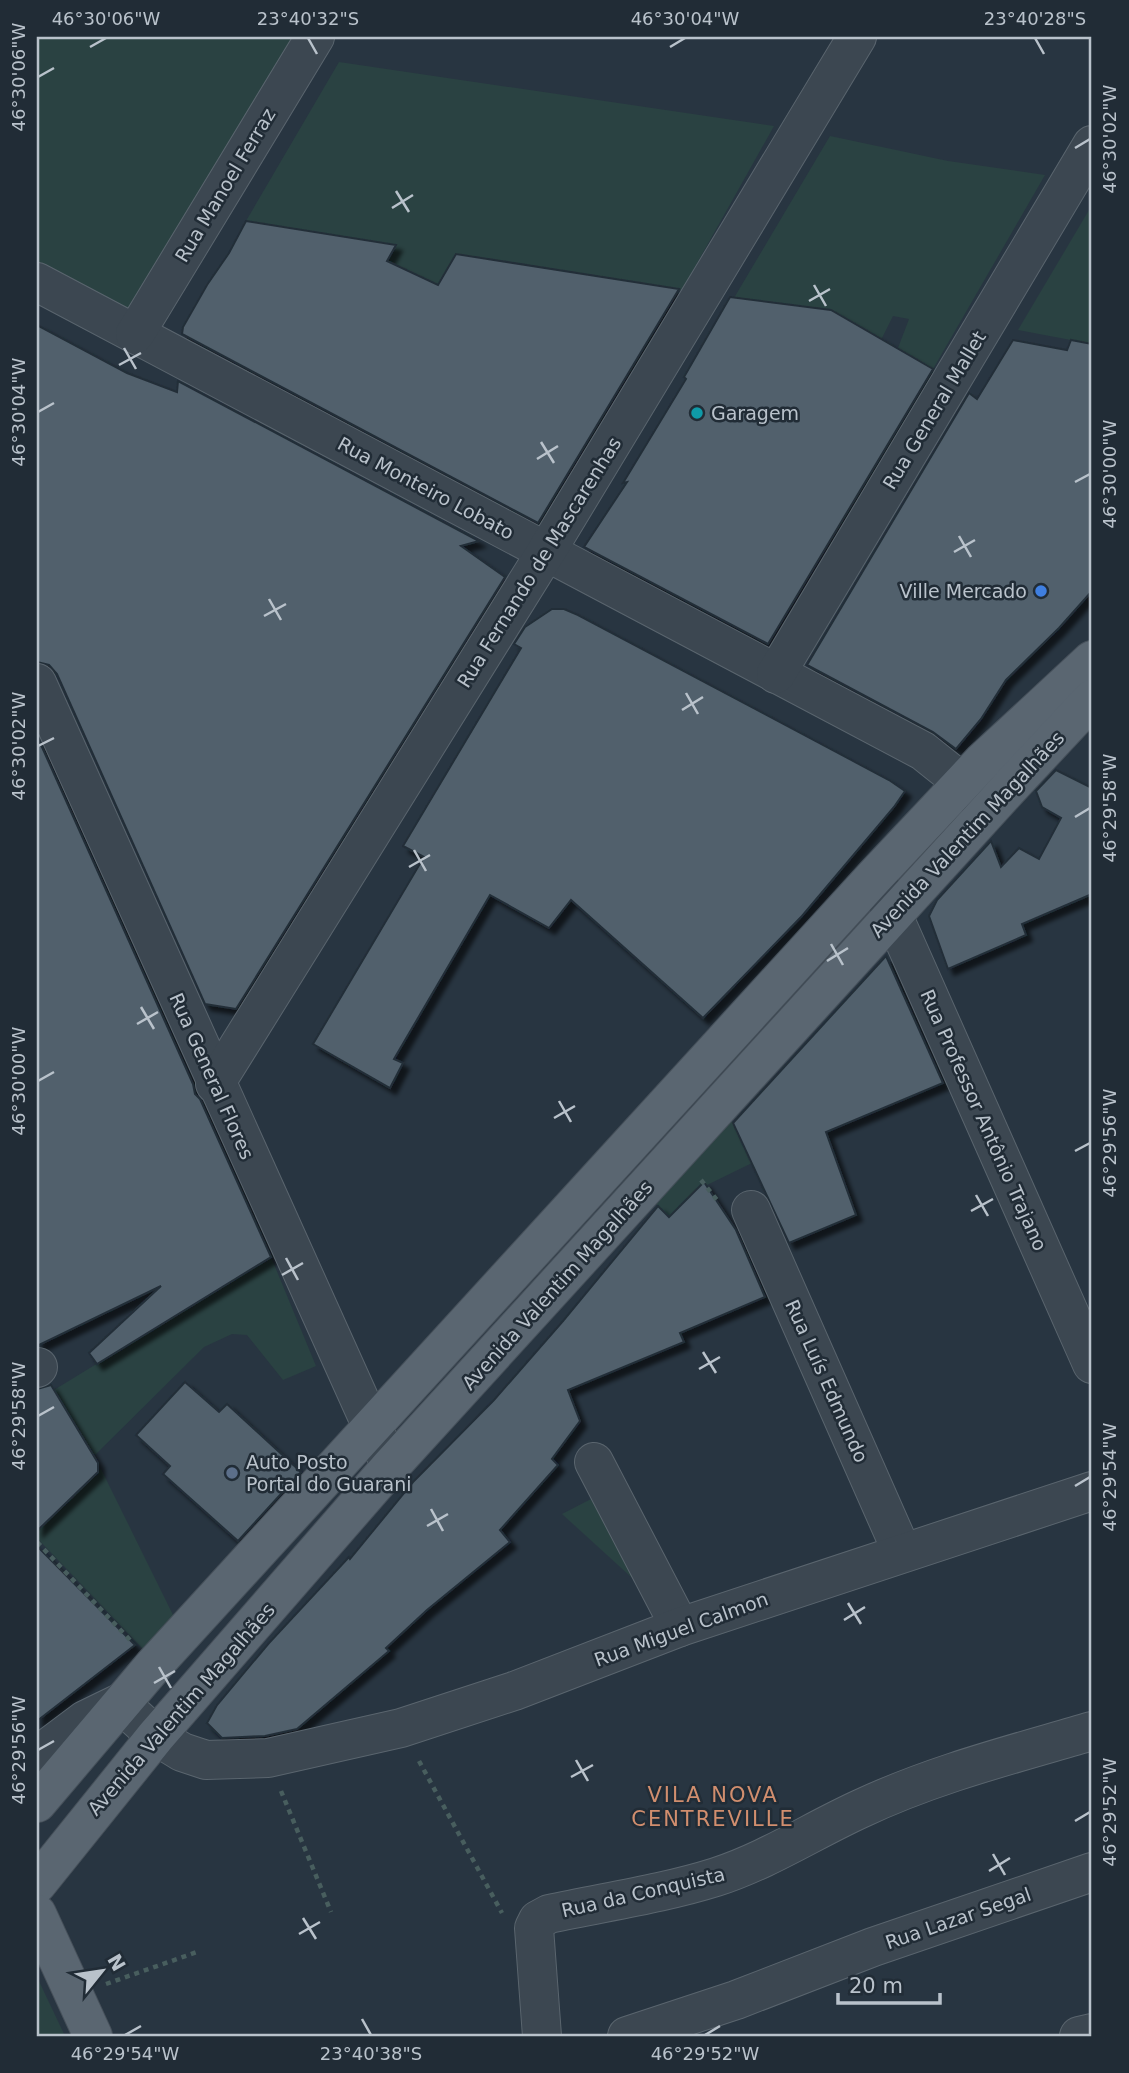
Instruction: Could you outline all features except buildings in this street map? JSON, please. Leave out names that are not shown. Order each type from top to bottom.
[{"type":"main road","name":"Avenida Valentim Magalhães","points":[[37,1803],[154,1665],[875,876],[963,783],[1089,681]]},
{"type":"main road","name":"Avenida Valentim Magalhães","points":[[37,1884],[156,1736],[391,1466],[987,813],[1089,681]]},
{"type":"main road","points":[[37,1914],[93,2036]]},
{"type":"street","name":"Rua Manoel Ferraz","points":[[135,334],[315,37]]},
{"type":"street","name":"Rua Fernando de Mascarenhas","points":[[215,1084],[547,552],[857,37]]},
{"type":"street","name":"Rua General Mallet","points":[[776,674],[1092,145]]},
{"type":"street","name":"Rua Monteiro Lobato","points":[[37,282],[923,751],[963,783],[987,813]]},
{"type":"street","name":"Rua General Flores","points":[[37,683],[215,1084],[391,1466]]},
{"type":"street","name":"Rua Professor Antônio Trajano","points":[[875,876],[1092,1364]]},
{"type":"street","name":"Rua Luís Edmundo","points":[[735,1206],[902,1552]]},
{"type":"street","points":[[594,1462],[680,1627]]},
{"type":"street","name":"Rua Miguel Calmon","points":[[120,1703],[156,1736],[182,1752],[206,1760],[268,1758],[401,1728],[514,1690],[680,1627],[1092,1491]]},
{"type":"street","points":[[37,1756],[85,1720],[120,1703]]},
{"type":"street","name":"Rua da Conquista","points":[[542,2036],[534,1928],[538,1920],[549,1914],[714,1877],[745,1866],[861,1808],[909,1788],[977,1764],[1092,1731]]},
{"type":"street","name":"Rua Lazar Segal","points":[[627,2036],[736,2000],[873,1947],[1092,1872]]},
{"type":"street","points":[[1079,2036],[1092,2033]]},
{"type":"path","points":[[676,1154],[707,1185],[735,1206]]},
{"type":"path","points":[[37,1542],[154,1665]]},
{"type":"path","points":[[401,1728],[507,1922],[535,1950]]},
{"type":"path","points":[[268,1758],[331,1912]]},
{"type":"path","points":[[73,1995],[197,1952]]},
{"type":"green space","points":[[37,37],[293,37],[135,334],[37,282]]},
{"type":"green space","points":[[339,62],[774,126],[682,290],[456,254],[407,349],[425,279],[387,261],[395,245],[246,221]]},
{"type":"green space","points":[[830,136],[948,161],[1045,175],[933,369],[898,348],[909,319],[893,316],[881,340],[831,310],[734,298]]},
{"type":"green space","points":[[1092,205],[1092,344],[1018,330]]},
{"type":"green space","points":[[731,1119],[752,1163],[707,1185],[704,1183],[669,1217],[656,1204]]},
{"type":"green space","points":[[271,1257],[316,1366],[283,1380],[247,1335],[232,1334],[204,1347],[94,1456],[54,1390]]},
{"type":"green space","points":[[101,1469],[175,1619],[143,1649],[37,1538],[37,1531]]},
{"type":"green space","points":[[591,1499],[641,1586],[562,1514]]},
{"type":"green space","points":[[37,1977],[65,2036],[37,2036]]},
{"type":"place","name":"Garagem","points":[[697,413]]},
{"type":"place","name":"Ville Mercado","points":[[1041,591]]},
{"type":"place","name":"Auto Posto Portal do Guarani","points":[[232,1473]]},
{"type":"district","name":"VILA NOVA CENTREVILLE","points":[[713,1807]]}]
